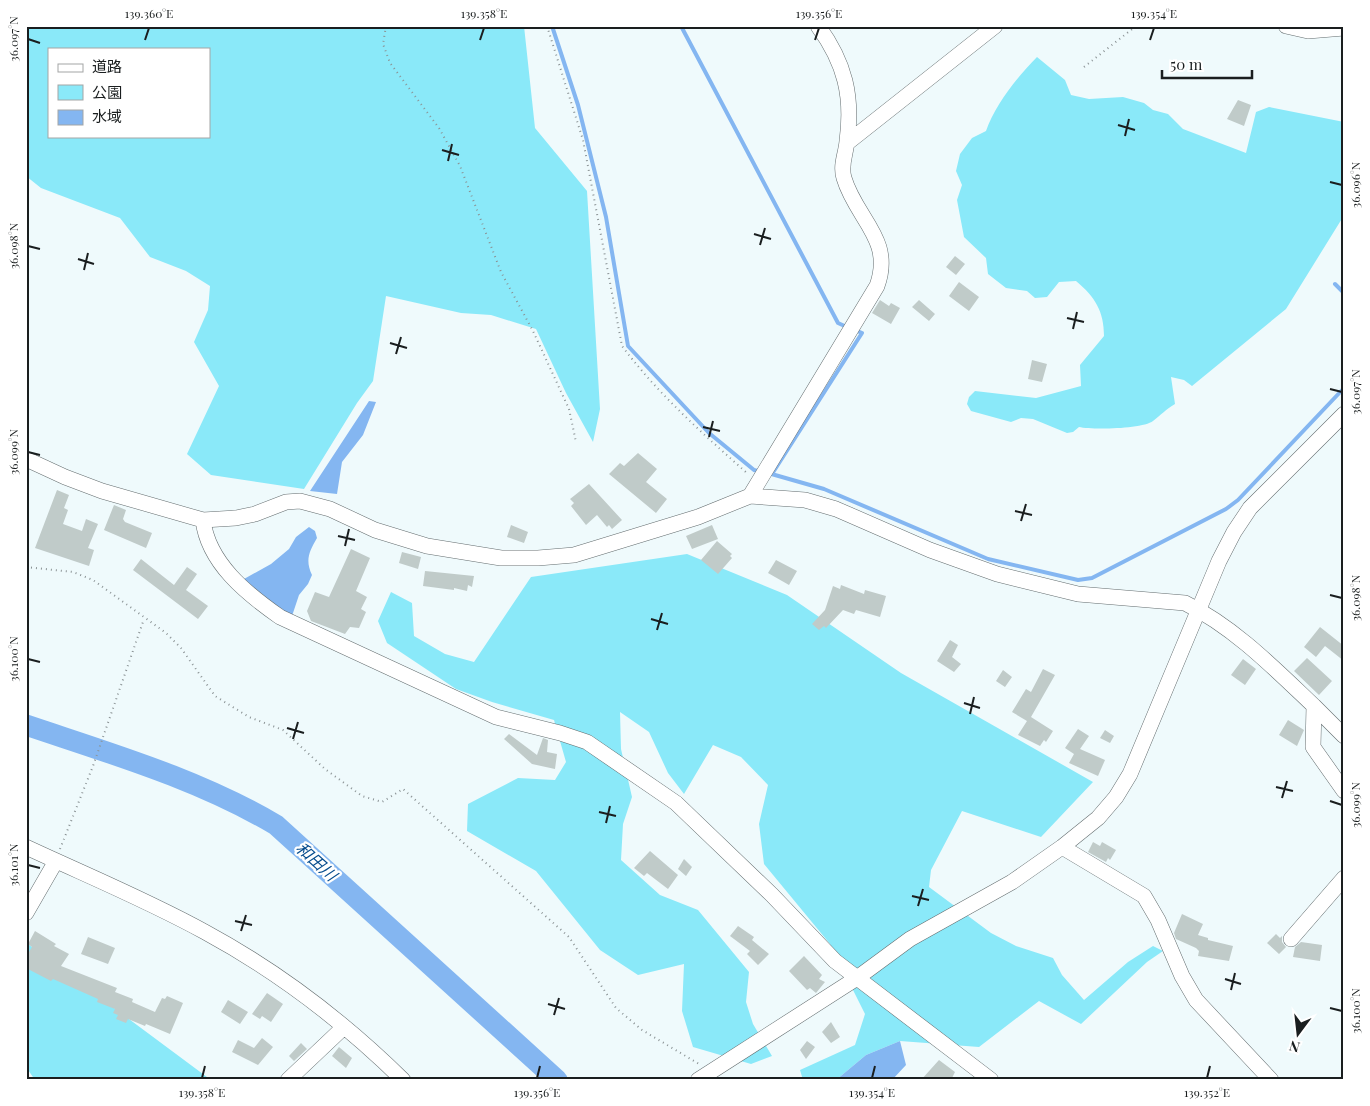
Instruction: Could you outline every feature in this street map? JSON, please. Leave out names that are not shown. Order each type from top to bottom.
[{"type":"street","points":[[750,496],[877,286],[882,272],[883,258],[877,240],[843,176],[842,165],[847,143],[848,96],[845,74],[829,41],[818,26]]},
{"type":"street","points":[[847,143],[995,26]]},
{"type":"street","points":[[1286,26],[1308,31],[1344,28]]},
{"type":"street","points":[[698,1080],[857,978],[910,939],[1012,882],[1062,847],[1098,818],[1116,797],[1130,774],[1234,532],[1250,508],[1343,416]]},
{"type":"street","points":[[26,459],[102,491],[203,520],[236,518],[255,514],[286,502],[300,500],[330,509],[376,530],[427,546],[501,558],[538,558],[574,555],[698,517],[750,496],[805,500],[836,509],[930,550],[1006,577],[1078,594],[1186,603],[1199,610],[1266,660],[1344,736]]},
{"type":"street","points":[[203,520],[205,534],[211,548],[235,580],[254,599],[280,618],[496,717],[560,733],[586,742],[668,798],[772,895],[835,961],[991,1080]]},
{"type":"street","points":[[1314,706],[1313,748],[1344,792]]},
{"type":"street","points":[[26,847],[206,933],[296,990],[344,1027],[403,1080]]},
{"type":"street","points":[[1062,847],[1144,896],[1158,920],[1182,976],[1196,1000],[1271,1080]]},
{"type":"street","points":[[26,913],[56,861]]},
{"type":"street","points":[[1291,938],[1344,878]]},
{"type":"street","points":[[288,1080],[344,1027]]},
{"type":"path","points":[[386,26],[383,44],[390,63],[439,128],[460,166],[501,272],[533,332],[569,409],[576,442]]},
{"type":"path","points":[[547,26],[583,140],[622,346],[640,370],[694,426],[757,482]]},
{"type":"path","points":[[1084,67],[1136,26]]},
{"type":"path","points":[[26,567],[81,574],[92,580],[166,633],[181,648],[215,696],[249,717],[283,730],[325,769],[362,796],[382,802],[403,789],[569,937],[616,1008],[642,1030],[711,1071]]},
{"type":"path","points":[[56,861],[93,766],[100,740],[144,618]]},
{"type":"green space","points":[[26,26],[524,26],[535,128],[587,191],[600,409],[593,442],[566,393],[536,329],[491,315],[461,313],[386,296],[373,381],[357,403],[304,489],[211,475],[187,454],[219,386],[194,342],[208,310],[210,286],[186,271],[150,257],[120,218],[41,188],[26,176]]},
{"type":"green space","points":[[1037,57],[1065,80],[1071,95],[1089,99],[1123,97],[1144,103],[1153,110],[1168,114],[1183,129],[1246,153],[1256,112],[1269,107],[1344,122],[1343,217],[1286,309],[1192,386],[1184,380],[1171,377],[1175,404],[1147,424],[1117,428],[1079,427],[1073,432],[1067,433],[1033,419],[1021,418],[1011,422],[971,411],[967,404],[969,397],[975,391],[1036,398],[1081,386],[1080,365],[1104,336],[1104,327],[1097,305],[1076,281],[1059,282],[1047,297],[1035,298],[1027,291],[1006,288],[988,274],[986,258],[964,237],[957,200],[962,185],[956,171],[960,154],[972,138],[986,131],[995,111],[1007,92]]},
{"type":"green space","points":[[687,554],[787,595],[901,673],[1093,782],[1041,837],[962,811],[931,870],[929,887],[991,933],[1016,946],[1053,958],[1062,975],[1084,1000],[1128,962],[1153,946],[1163,951],[1147,962],[1081,1024],[1039,1001],[979,1047],[900,1041],[866,1055],[836,1080],[803,1080],[800,1070],[855,1045],[865,1014],[830,944],[764,864],[759,824],[768,785],[741,757],[713,745],[684,794],[668,773],[649,732],[620,712],[621,749],[632,797],[623,824],[621,860],[660,895],[698,910],[749,972],[746,1002],[753,1024],[772,1056],[751,1064],[693,1047],[682,1011],[684,964],[638,975],[600,950],[536,871],[467,831],[468,804],[518,778],[555,780],[566,762],[554,720],[492,702],[456,689],[387,643],[378,621],[391,592],[412,603],[414,636],[445,654],[474,662],[531,577]]},
{"type":"green space","points":[[28,944],[211,1080],[35,1080],[26,1067],[26,951]]},
{"type":"water","points":[[369,401],[376,402],[363,435],[342,462],[337,494],[310,491]]},
{"type":"water","points":[[309,527],[315,531],[317,538],[308,560],[312,575],[308,584],[299,595],[292,616],[269,602],[244,579],[271,564],[289,549],[296,537]]},
{"type":"water","points":[[900,1041],[906,1065],[892,1080],[836,1080],[866,1055]]},
{"type":"building","points":[[1238,100],[1251,105],[1244,126],[1227,119]]},
{"type":"building","points":[[955,256],[965,264],[956,275],[946,267]]},
{"type":"building","points":[[959,282],[979,297],[969,311],[949,296]]},
{"type":"building","points":[[880,300],[889,306],[891,303],[900,308],[891,324],[872,313]]},
{"type":"building","points":[[919,300],[935,314],[929,321],[912,307]]},
{"type":"building","points":[[1032,360],[1047,364],[1042,382],[1028,379]]},
{"type":"building","points":[[638,453],[657,469],[646,482],[667,499],[656,513],[609,474],[620,463],[624,466]]},
{"type":"building","points":[[589,484],[622,520],[612,529],[609,525],[607,527],[597,515],[586,525],[571,506],[574,503],[570,499]]},
{"type":"building","points":[[57,490],[69,495],[64,508],[68,510],[63,524],[82,531],[86,519],[98,524],[88,548],[94,550],[89,566],[35,548]]},
{"type":"building","points":[[114,505],[126,510],[123,519],[125,522],[152,533],[146,548],[104,530]]},
{"type":"building","points":[[511,525],[528,532],[524,543],[507,537]]},
{"type":"building","points":[[712,525],[718,539],[692,549],[686,536]]},
{"type":"building","points":[[717,541],[732,554],[730,556],[732,558],[718,574],[701,560]]},
{"type":"building","points":[[351,549],[370,558],[356,591],[367,597],[361,609],[366,612],[359,628],[350,627],[345,634],[311,621],[307,611],[315,592],[329,597]]},
{"type":"building","points":[[402,552],[421,557],[418,569],[399,563]]},
{"type":"building","points":[[141,559],[174,585],[187,567],[197,574],[186,590],[208,606],[198,619],[133,570]]},
{"type":"building","points":[[776,560],[797,571],[789,585],[768,573]]},
{"type":"building","points":[[425,571],[474,576],[472,587],[468,585],[467,591],[454,588],[454,590],[423,586]]},
{"type":"building","points":[[841,585],[864,594],[865,590],[886,596],[880,617],[856,610],[854,614],[843,610],[826,628],[824,626],[819,630],[812,624],[825,610],[833,586],[840,589]]},
{"type":"building","points":[[1320,627],[1344,646],[1344,661],[1325,646],[1316,657],[1304,647]]},
{"type":"building","points":[[950,640],[958,645],[952,657],[961,664],[954,672],[937,661]]},
{"type":"building","points":[[1307,658],[1332,681],[1319,695],[1294,671]]},
{"type":"building","points":[[1243,659],[1256,669],[1245,685],[1231,675]]},
{"type":"building","points":[[1043,669],[1055,675],[1031,717],[1053,731],[1046,742],[1044,740],[1040,746],[1018,735],[1027,721],[1012,712],[1026,689],[1031,692]]},
{"type":"building","points":[[1003,670],[1012,677],[1005,687],[996,681]]},
{"type":"building","points":[[1288,720],[1304,730],[1297,746],[1279,735]]},
{"type":"building","points":[[1078,729],[1089,736],[1080,749],[1105,760],[1098,776],[1069,763],[1074,754],[1065,748]]},
{"type":"building","points":[[1105,730],[1114,736],[1110,743],[1100,738]]},
{"type":"building","points":[[509,734],[537,755],[543,738],[548,740],[547,752],[557,754],[555,769],[532,764],[504,739]]},
{"type":"building","points":[[1093,842],[1100,846],[1102,842],[1116,850],[1110,860],[1108,858],[1106,862],[1088,852]]},
{"type":"building","points":[[650,851],[678,875],[668,889],[647,873],[644,876],[634,868]]},
{"type":"building","points":[[684,859],[692,867],[686,876],[678,869]]},
{"type":"building","points":[[1182,914],[1203,924],[1198,935],[1208,938],[1208,940],[1233,946],[1229,961],[1198,956],[1199,951],[1196,948],[1176,939],[1174,933]]},
{"type":"building","points":[[738,926],[754,937],[752,940],[769,954],[758,965],[747,954],[750,951],[730,936]]},
{"type":"building","points":[[35,931],[56,944],[54,946],[69,954],[61,966],[117,988],[115,992],[133,999],[132,1002],[155,1012],[162,998],[165,999],[167,996],[183,1003],[170,1034],[128,1019],[126,1023],[116,1019],[118,1015],[113,1013],[115,1009],[97,1002],[98,999],[53,979],[51,981],[26,968],[26,957],[32,947],[28,944]]},
{"type":"building","points":[[1276,934],[1280,938],[1282,936],[1282,942],[1286,947],[1279,954],[1267,943]]},
{"type":"building","points":[[88,937],[115,948],[108,964],[81,954]]},
{"type":"building","points":[[1301,942],[1322,945],[1320,961],[1293,957],[1295,947]]},
{"type":"building","points":[[804,956],[822,975],[819,979],[825,982],[816,993],[810,988],[807,990],[789,971]]},
{"type":"building","points":[[267,993],[283,1004],[271,1022],[262,1016],[260,1019],[252,1014]]},
{"type":"building","points":[[228,1000],[248,1012],[240,1024],[221,1012]]},
{"type":"building","points":[[831,1022],[840,1037],[831,1043],[822,1032]]},
{"type":"building","points":[[262,1038],[273,1047],[258,1065],[232,1052],[238,1040],[254,1048]]},
{"type":"building","points":[[807,1041],[815,1047],[806,1059],[800,1050]]},
{"type":"building","points":[[301,1043],[307,1049],[294,1061],[289,1056]]},
{"type":"building","points":[[339,1047],[352,1058],[346,1068],[332,1056]]},
{"type":"building","points":[[939,1060],[955,1072],[951,1080],[921,1080]]},
{"type":"waterway","points":[[552,26],[578,105],[606,217],[628,346],[709,433],[754,470],[761,472]]},
{"type":"waterway","points":[[681,26],[838,323],[849,328]]},
{"type":"waterway","points":[[1335,284],[1344,293]]},
{"type":"waterway","points":[[772,474],[862,333],[855,330]]},
{"type":"waterway","points":[[768,473],[824,489],[988,559],[1078,580],[1092,578],[1226,509],[1238,500],[1344,388]]},
{"type":"waterway","name":"和田川","points":[[26,725],[122,757],[185,781],[216,794],[276,825],[557,1080]]}]
